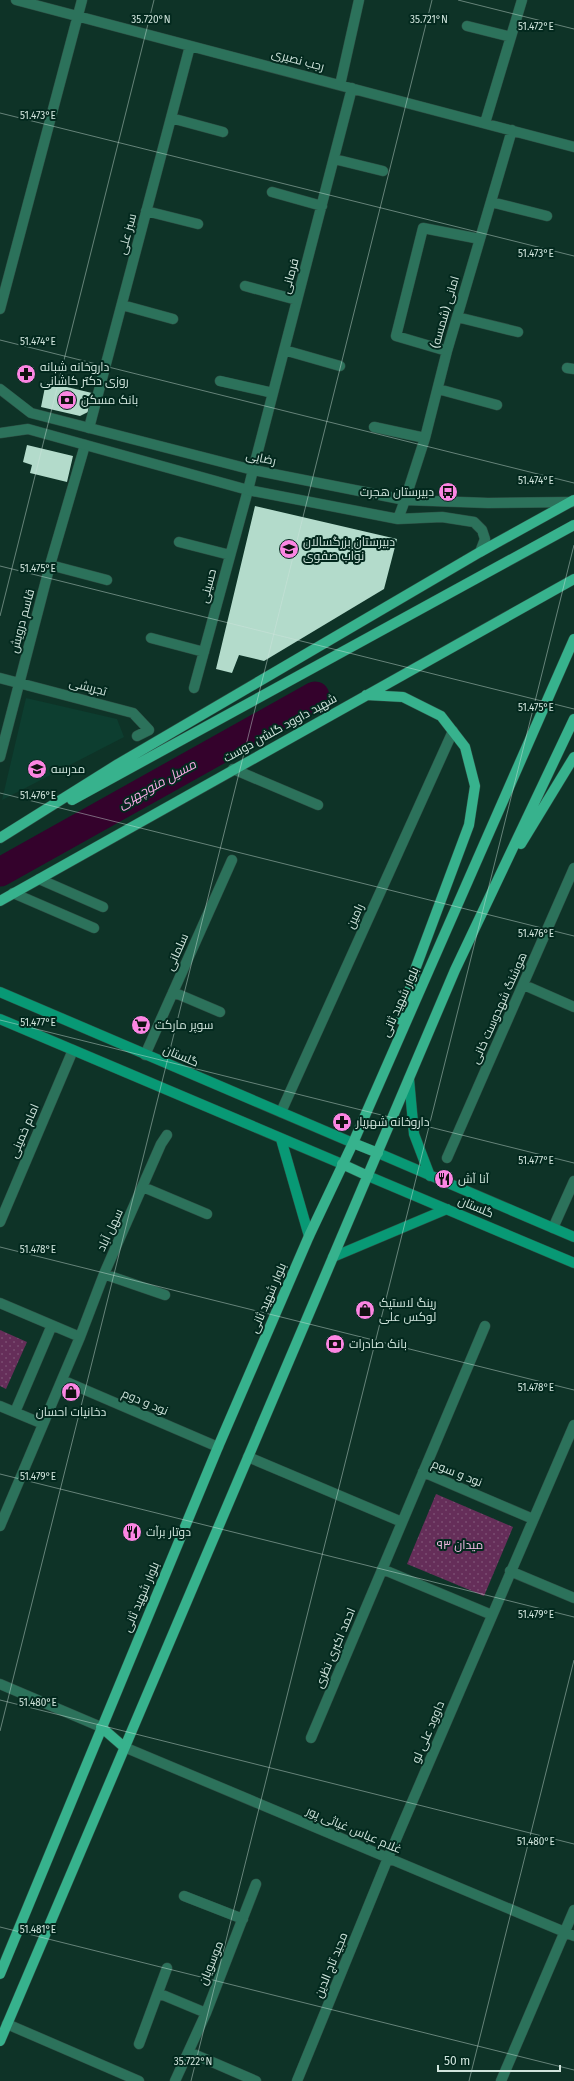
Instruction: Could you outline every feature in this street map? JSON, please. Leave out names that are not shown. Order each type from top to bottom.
[{"type":"main road","points":[[0,839],[118,764],[480,552],[573,501]]},
{"type":"main road","points":[[0,839],[574,525]]},
{"type":"main road","name":"شهید داوود گلشن دوست","points":[[0,901],[574,579]]},
{"type":"main road","name":"بلوار شهید ثانی","points":[[0,1974],[218,1447],[309,1236],[353,1143],[574,639]]},
{"type":"main road","points":[[366,695],[403,697],[441,716],[465,747],[476,786],[469,825],[416,967],[392,1052]]},
{"type":"main road","points":[[0,2041],[455,970],[574,719]]},
{"type":"main road","points":[[495,887],[574,757]]},
{"type":"main road","name":"گلستان","points":[[0,992],[353,1143]]},
{"type":"main road","points":[[0,1019],[368,1176]]},
{"type":"main road","points":[[409,1079],[414,1134],[430,1176]]},
{"type":"main road","points":[[281,1139],[309,1236]]},
{"type":"main road","points":[[353,1143],[378,1153]]},
{"type":"main road","name":"گلستان","points":[[378,1153],[574,1237]]},
{"type":"main road","name":"گلستان","points":[[368,1176],[574,1263]]},
{"type":"main road","points":[[333,1257],[447,1209]]},
{"type":"main road","points":[[101,1727],[124,1747]]},
{"type":"street","name":"رجب نصیری","points":[[16,0],[574,147]]},
{"type":"street","points":[[0,309],[82,0]]},
{"type":"street","points":[[340,85],[359,0]]},
{"type":"street","points":[[484,123],[522,0]]},
{"type":"street","points":[[467,26],[511,37]]},
{"type":"street","name":"سبز علی","points":[[85,445],[190,46]]},
{"type":"street","name":"فرمانی","points":[[248,490],[352,88]]},
{"type":"street","points":[[171,118],[223,132]]},
{"type":"street","name":"امانی (شمسه)","points":[[398,519],[425,438],[447,351],[512,130]]},
{"type":"street","points":[[334,159],[383,171]]},
{"type":"street","points":[[272,192],[322,206]]},
{"type":"street","points":[[491,202],[547,216]]},
{"type":"street","points":[[146,211],[198,224]]},
{"type":"street","points":[[447,351],[396,336],[423,228],[480,239]]},
{"type":"street","points":[[246,286],[297,300]]},
{"type":"street","points":[[122,304],[173,319]]},
{"type":"street","points":[[457,316],[518,332]]},
{"type":"street","points":[[284,350],[340,366]]},
{"type":"street","points":[[220,381],[272,393]]},
{"type":"street","name":"رضایی","points":[[0,389],[32,413],[253,470],[405,500],[488,504],[573,501]]},
{"type":"street","points":[[438,389],[497,405]]},
{"type":"street","points":[[374,427],[425,438]]},
{"type":"street","points":[[0,433],[28,429],[248,490],[398,519],[442,517],[474,522],[482,530],[485,539],[480,552]]},
{"type":"street","name":"قاسم درویش","points":[[0,757],[50,565],[85,445]]},
{"type":"street","name":"حسینی","points":[[194,688],[248,490]]},
{"type":"street","points":[[179,542],[230,555]]},
{"type":"street","points":[[50,565],[107,580]]},
{"type":"street","points":[[151,638],[204,652]]},
{"type":"street","name":"تجریشی","points":[[0,678],[133,713],[149,730],[137,736]]},
{"type":"street","name":"رامین","points":[[281,1112],[452,731]]},
{"type":"street","points":[[233,769],[318,805]]},
{"type":"street","name":"سلمانی","points":[[145,1055],[232,860]]},
{"type":"street","name":"هوشنگ شهدوست خانی","points":[[447,1158],[574,868]]},
{"type":"street","points":[[39,879],[103,907]]},
{"type":"street","points":[[14,893],[94,928]]},
{"type":"street","points":[[524,985],[574,1007]]},
{"type":"street","points":[[173,992],[220,1012]]},
{"type":"street","name":"امام خمینی","points":[[0,1222],[73,1050]]},
{"type":"street","name":"سهل آباد","points":[[0,1526],[80,1338],[104,1274],[161,1144],[167,1135]]},
{"type":"street","points":[[553,1228],[574,1181]]},
{"type":"street","points":[[143,1187],[207,1214]]},
{"type":"street","points":[[104,1274],[165,1295]]},
{"type":"street","points":[[0,1304],[80,1338]]},
{"type":"street","points":[[15,1412],[52,1325]]},
{"type":"street","points":[[423,1472],[485,1326]]},
{"type":"street","name":"نود و دوم","points":[[62,1380],[218,1447]]},
{"type":"street","points":[[0,1406],[43,1424]]},
{"type":"street","name":"داوود علی لو","points":[[388,1858],[574,1425]]},
{"type":"street","points":[[248,1458],[402,1522]]},
{"type":"street","name":"نود و سوم","points":[[382,1569],[423,1472],[533,1519]]},
{"type":"street","points":[[382,1569],[492,1615]]},
{"type":"street","name":"احمد اکبری نظری","points":[[311,1738],[382,1569]]},
{"type":"street","points":[[510,1571],[574,1598]]},
{"type":"street","points":[[0,1684],[101,1727]]},
{"type":"street","name":"غلام عباس غیاثی ‌پور","points":[[124,1747],[569,1934]]},
{"type":"street","name":"مجید تاج الدین","points":[[297,2081],[388,1858]]},
{"type":"street","name":"موسویان","points":[[175,2081],[206,2013],[256,1884]]},
{"type":"street","points":[[184,1896],[243,1919]]},
{"type":"street","points":[[501,2081],[569,1934],[574,1910]]},
{"type":"street","points":[[139,2044],[167,1968]]},
{"type":"street","points":[[158,1993],[206,2013]]},
{"type":"street","points":[[7,2024],[139,2081]]},
{"type":"street","points":[[189,2052],[256,2081]]},
{"type":"shaded area","name":"مدرسه","points":[[26,698],[117,719],[124,737],[2,800]]},
{"type":"green space","points":[[0,1330],[27,1342],[6,1389],[0,1386]]},
{"type":"green space","name":"میدان ۹۳","points":[[436,1494],[513,1527],[484,1596],[407,1564]]},
{"type":"building","name":"بانک مسکن","points":[[46,382],[92,393],[88,412],[80,416],[41,407]]},
{"type":"building","points":[[27,445],[73,456],[67,482],[30,473],[32,465],[23,462]]},
{"type":"building","points":[[255,506],[397,539],[384,589],[264,661],[239,655],[232,673],[216,669]]},
{"type":"waterway","name":"مسیل منوچهری","points":[[0,872],[315,696]]},
{"type":"place","name":"داروخانه شبانه روزی دکتر کاشانی","points":[[26,374]]},
{"type":"place","name":"بانک مسکن","points":[[67,400]]},
{"type":"place","name":"دبیرستان هجرت","points":[[448,492]]},
{"type":"place","name":"دبیرستان بزرگسالان نواب صفوی","points":[[289,549]]},
{"type":"place","name":"مدرسه","points":[[37,769]]},
{"type":"place","name":"سوپر مارکت","points":[[141,1025]]},
{"type":"place","name":"داروخانه شهریار","points":[[342,1122]]},
{"type":"place","name":"آنا آش","points":[[444,1179]]},
{"type":"place","name":"رینگ لاستیک لوکس علی","points":[[365,1310]]},
{"type":"place","name":"بانک صادرات","points":[[335,1344]]},
{"type":"place","name":"دخانیات احسان","points":[[71,1392]]},
{"type":"place","name":"دوتار برآت","points":[[132,1532]]}]
